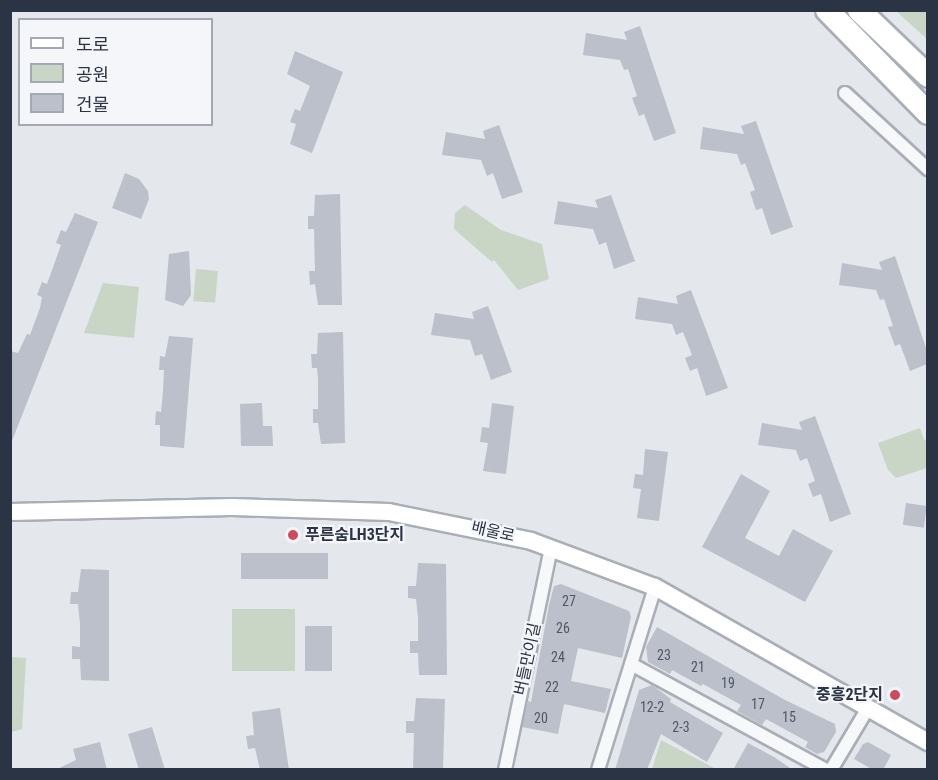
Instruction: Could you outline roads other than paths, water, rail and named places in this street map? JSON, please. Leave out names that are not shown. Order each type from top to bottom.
[{"type":"highway","points":[[827,10],[927,112]]},
{"type":"highway","points":[[859,10],[927,76]]},
{"type":"street","points":[[845,93],[927,168]]},
{"type":"street","name":"배울로","points":[[10,512],[232,507],[389,512],[456,523],[551,549],[655,587],[927,742]]},
{"type":"street","name":"버들만이길","points":[[505,770],[551,549]]},
{"type":"street","points":[[598,770],[655,587]]},
{"type":"street","points":[[630,664],[828,770],[868,708]]},
{"type":"place","name":"푸른숨LH3단지","points":[[293,535]]},
{"type":"place","name":"중흥2단지","points":[[895,695]]}]
